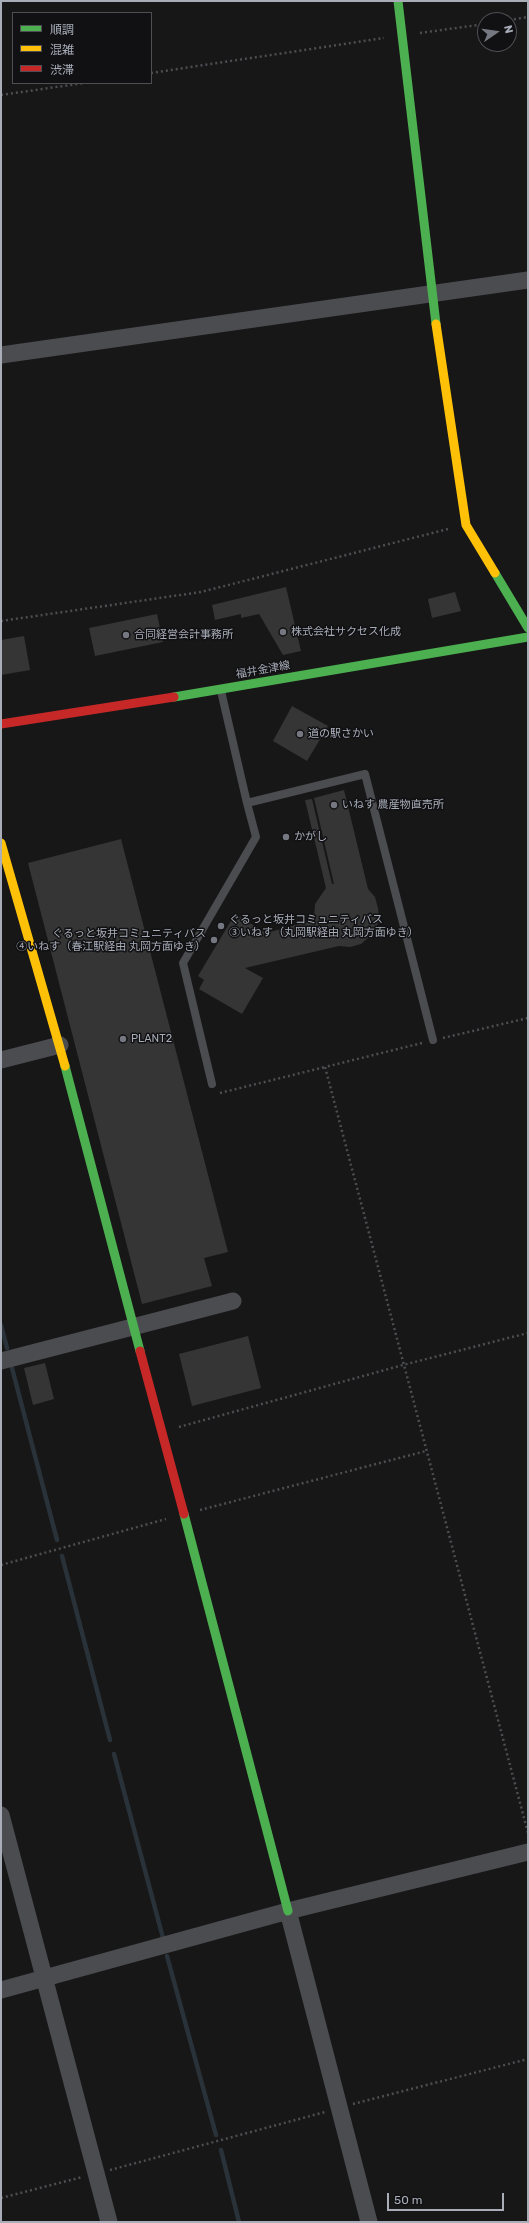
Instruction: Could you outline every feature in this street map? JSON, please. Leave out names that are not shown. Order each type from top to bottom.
[{"type":"street","points":[[398,1],[432,293],[466,525],[528,628]]},
{"type":"street","points":[[1,355],[528,280]]},
{"type":"street","name":"福井金津線","points":[[1,724],[221,690],[528,637]]},
{"type":"street","points":[[1,843],[60,1045],[369,2222]]},
{"type":"street","points":[[1,1060],[60,1045]]},
{"type":"street","points":[[1,1361],[233,1301]]},
{"type":"street","points":[[1,1815],[109,2222]]},
{"type":"street","points":[[1,1990],[288,1911],[528,1852]]},
{"type":"lane","points":[[212,1084],[183,963],[256,837],[221,690]]},
{"type":"lane","points":[[247,803],[365,774],[433,1040]]},
{"type":"path","points":[[517,19],[528,17]]},
{"type":"path","points":[[152,73],[477,25]]},
{"type":"path","points":[[1,95],[77,84]]},
{"type":"path","points":[[1,622],[201,592],[466,525]]},
{"type":"path","points":[[215,1094],[528,1018]]},
{"type":"path","points":[[325,1068],[528,1833]]},
{"type":"path","points":[[162,1432],[403,1365],[528,1333]]},
{"type":"path","points":[[1,1565],[426,1451]]},
{"type":"path","points":[[1,2198],[528,2059]]},
{"type":"building","points":[[286,587],[301,651],[283,655],[259,614],[241,618],[241,614],[215,620],[212,605]]},
{"type":"building","points":[[455,592],[461,611],[432,618],[428,599]]},
{"type":"building","name":"合同経営会計事務所","points":[[157,614],[163,642],[95,656],[89,628]]},
{"type":"building","points":[[24,636],[30,670],[1,675],[1,640]]},
{"type":"building","name":"道の駅さかい","points":[[292,706],[328,726],[307,761],[273,741]]},
{"type":"building","points":[[344,790],[368,889],[375,897],[378,908],[379,918],[376,929],[361,944],[350,947],[339,946],[245,968],[263,978],[242,1014],[199,989],[204,980],[198,976],[235,914],[266,933],[314,920],[315,904],[326,888],[305,800],[312,799],[332,884],[334,884],[314,798]]},
{"type":"building","name":"PLANT2","points":[[121,839],[228,1252],[204,1258],[212,1286],[142,1304],[28,863]]},
{"type":"building","points":[[248,1336],[261,1388],[192,1406],[179,1354]]},
{"type":"building","points":[[45,1363],[54,1399],[33,1405],[24,1368]]},
{"type":"waterway","points":[[1,1325],[7,1348]]},
{"type":"waterway","points":[[12,1368],[57,1540]]},
{"type":"waterway","points":[[62,1556],[110,1740]]},
{"type":"waterway","points":[[114,1754],[163,1938]]},
{"type":"waterway","points":[[167,1956],[216,2135]]},
{"type":"waterway","points":[[221,2150],[239,2222]]},
{"type":"traffic: fast","points":[[398,1],[436,324]]},
{"type":"traffic: fast","points":[[495,573],[528,628]]},
{"type":"traffic: fast","points":[[174,697],[528,637]]},
{"type":"traffic: fast","points":[[65,1066],[140,1351]]},
{"type":"traffic: fast","points":[[184,1514],[288,1911]]},
{"type":"traffic: slow","points":[[436,324],[466,525],[495,573]]},
{"type":"traffic: slow","points":[[1,843],[65,1066]]},
{"type":"traffic: jam","points":[[1,724],[174,697]]},
{"type":"traffic: jam","points":[[140,1351],[184,1514]]},
{"type":"place","name":"株式会社サクセス化成","points":[[283,632]]},
{"type":"place","name":"合同経営会計事務所","points":[[126,635]]},
{"type":"place","name":"道の駅さかい","points":[[300,734]]},
{"type":"place","name":"いねす 農産物直売所","points":[[334,805]]},
{"type":"place","name":"かがし","points":[[286,837]]},
{"type":"place","name":"ぐるっと坂井コミュニティバス ③いねす（丸岡駅経由 丸岡方面ゆき）","points":[[221,926]]},
{"type":"place","name":"ぐるっと坂井コミュニティバス ④いねす（春江駅経由 丸岡方面ゆき）","points":[[214,940]]},
{"type":"place","name":"PLANT2","points":[[123,1039]]}]
